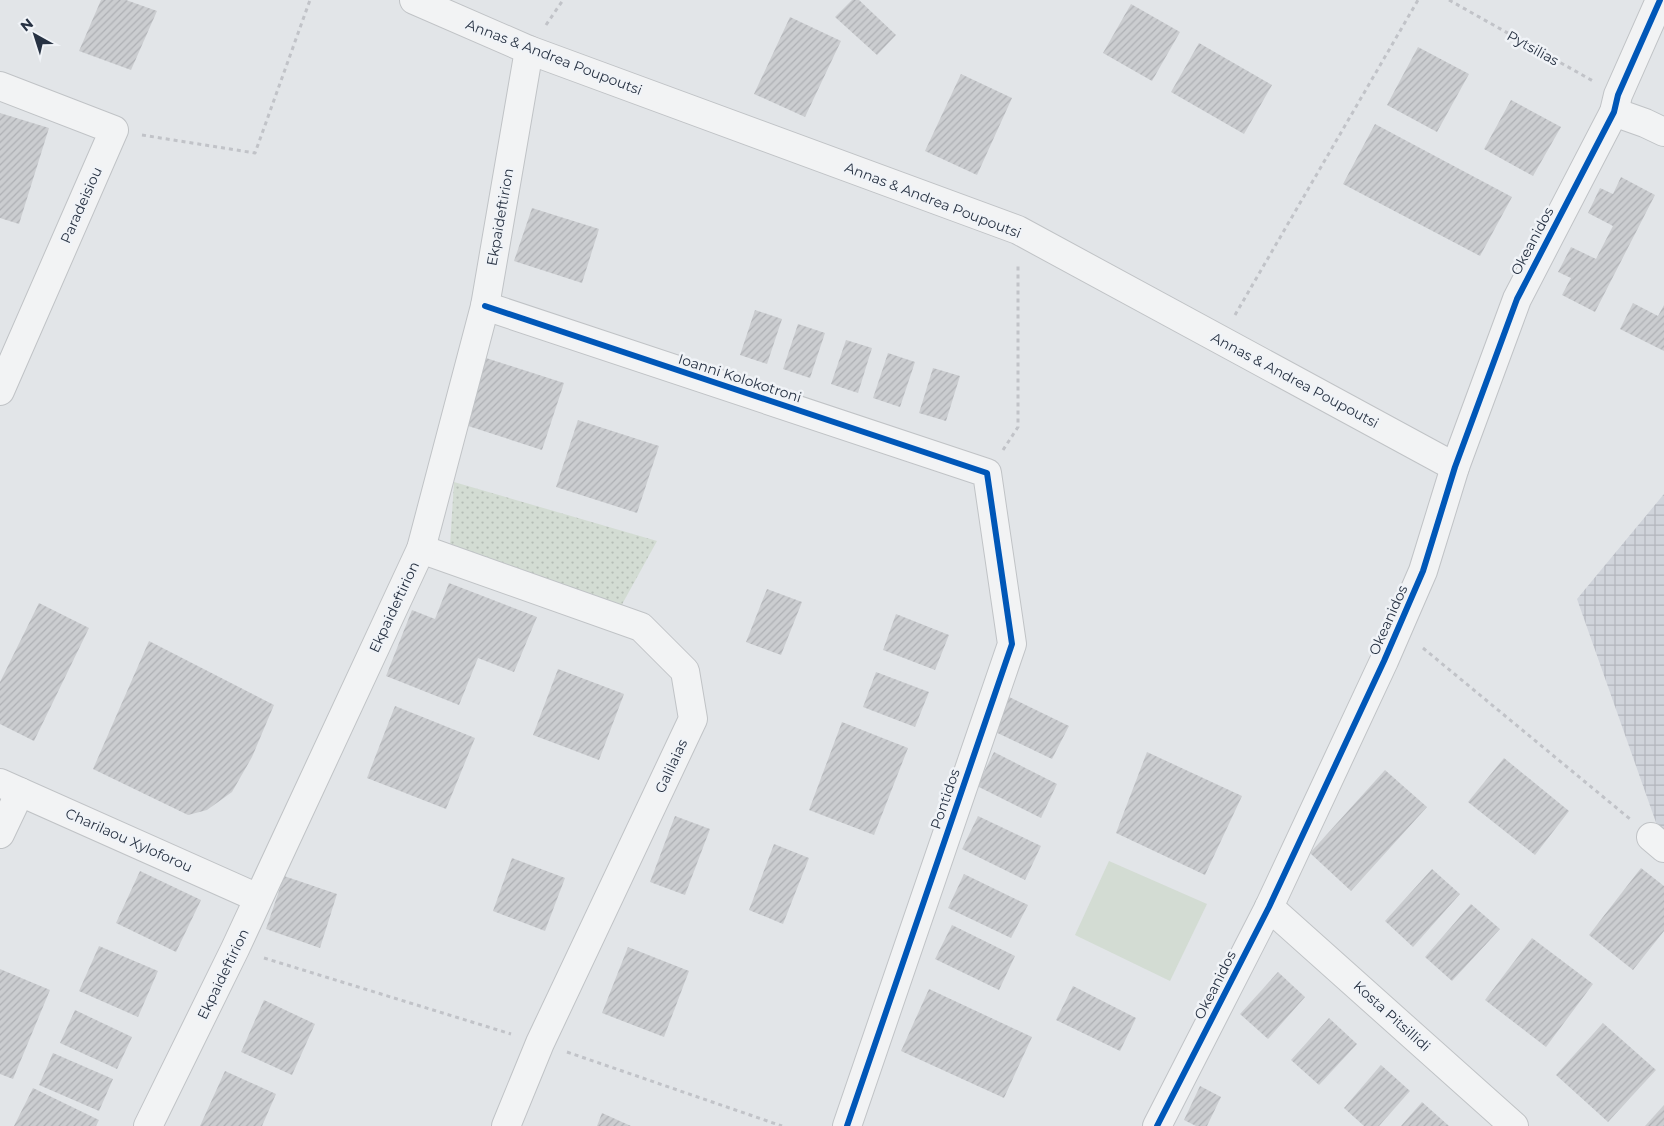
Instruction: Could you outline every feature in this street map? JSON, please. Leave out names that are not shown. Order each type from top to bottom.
[{"type":"street","name":"Annas & Andrea Poupoutsi","points":[[414,0],[529,50],[1018,230],[1455,467]]},
{"type":"street","name":"Okeanidos","points":[[1157,1126],[1270,907],[1398,628],[1423,571],[1455,467],[1517,298],[1616,104],[1660,0]]},
{"type":"street","name":"Ekpaideftirion","points":[[148,1126],[235,949],[421,549],[485,306],[529,50]]},
{"type":"street","points":[[0,86],[114,130]]},
{"type":"street","points":[[1616,104],[1645,123],[1664,132]]},
{"type":"street","name":"Paradeisiou","points":[[0,391],[114,130]]},
{"type":"street","name":"Ioanni Kolokotroni","points":[[485,306],[987,473]]},
{"type":"street","name":"Pontidos","points":[[847,1126],[1012,644],[987,473]]},
{"type":"street","name":"Galilaias","points":[[421,549],[641,627],[685,671],[693,719],[540,1043],[506,1126]]},
{"type":"street","points":[[0,834],[10,787]]},
{"type":"street","name":"Charilaou Xyloforou","points":[[10,787],[258,898]]},
{"type":"street","name":"Kosta Pitsillidi","points":[[1270,907],[1514,1126]]},
{"type":"path","points":[[114,130],[255,153],[310,0]]},
{"type":"path","points":[[1220,340],[1418,0]]},
{"type":"path","points":[[987,473],[1018,427],[1018,230]]},
{"type":"path","points":[[1398,628],[1658,842]]},
{"type":"shaded area","points":[[454,482],[657,541],[620,608],[450,546]]},
{"type":"shaded area","points":[[1664,494],[1664,835],[1659,831],[1577,599]]},
{"type":"shaded area","points":[[1109,861],[1207,904],[1170,981],[1075,935]]},
{"type":"building","points":[[101,0],[126,0],[157,11],[131,70],[79,51]]},
{"type":"building","points":[[852,0],[859,0],[896,35],[877,55],[835,17]]},
{"type":"building","points":[[1131,4],[1180,32],[1152,81],[1103,53]]},
{"type":"building","points":[[790,17],[841,41],[805,117],[754,94]]},
{"type":"building","points":[[1199,43],[1272,85],[1244,134],[1171,92]]},
{"type":"building","points":[[1418,47],[1469,74],[1437,132],[1387,105]]},
{"type":"building","points":[[961,74],[1012,98],[977,175],[925,151]]},
{"type":"building","points":[[1511,100],[1561,127],[1533,176],[1484,149]]},
{"type":"building","points":[[0,113],[49,128],[19,224],[0,218]]},
{"type":"building","points":[[1375,124],[1512,197],[1480,256],[1343,184]]},
{"type":"building","points":[[1621,177],[1655,195],[1595,312],[1562,295],[1571,278],[1558,272],[1571,247],[1596,259],[1613,226],[1588,213],[1600,188],[1613,194]]},
{"type":"building","points":[[532,208],[599,229],[582,283],[514,261]]},
{"type":"building","points":[[1633,303],[1658,316],[1664,305],[1664,351],[1620,329]]},
{"type":"building","points":[[755,310],[782,319],[767,364],[740,355]]},
{"type":"building","points":[[798,324],[825,333],[810,378],[783,369]]},
{"type":"building","points":[[846,340],[872,348],[858,393],[831,384]]},
{"type":"building","points":[[888,353],[915,362],[900,407],[873,398]]},
{"type":"building","points":[[483,357],[564,383],[542,450],[462,424]]},
{"type":"building","points":[[933,368],[960,376],[946,421],[919,413]]},
{"type":"building","points":[[578,420],[659,446],[637,513],[556,487]]},
{"type":"building","points":[[449,583],[537,617],[514,672],[478,658],[459,705],[386,676],[412,610],[435,619]]},
{"type":"building","points":[[767,589],[802,602],[781,655],[746,642]]},
{"type":"building","points":[[39,603],[89,628],[34,741],[0,724],[0,682]]},
{"type":"building","points":[[896,614],[949,635],[935,670],[883,650]]},
{"type":"building","points":[[149,641],[274,705],[252,757],[232,792],[207,810],[188,815],[93,769]]},
{"type":"building","points":[[558,669],[624,694],[599,760],[533,735]]},
{"type":"building","points":[[876,672],[929,692],[915,727],[863,707]]},
{"type":"building","points":[[1005,695],[1069,726],[1052,759],[989,729]]},
{"type":"building","points":[[395,706],[475,738],[446,809],[367,778]]},
{"type":"building","points":[[842,722],[908,748],[874,835],[809,810]]},
{"type":"building","points":[[994,752],[1057,784],[1041,818],[977,786]]},
{"type":"building","points":[[1147,752],[1242,796],[1205,875],[1116,833]]},
{"type":"building","points":[[1504,758],[1569,811],[1535,855],[1468,802]]},
{"type":"building","points":[[1385,770],[1427,807],[1351,891],[1310,853]]},
{"type":"building","points":[[675,816],[710,829],[685,895],[650,882]]},
{"type":"building","points":[[978,816],[1041,846],[1025,880],[962,849]]},
{"type":"building","points":[[774,844],[809,858],[783,924],[749,910]]},
{"type":"building","points":[[512,858],[565,878],[545,931],[493,911]]},
{"type":"building","points":[[1641,868],[1664,886],[1664,931],[1633,970],[1589,935]]},
{"type":"building","points":[[1432,869],[1460,894],[1413,947],[1385,921]]},
{"type":"building","points":[[140,871],[201,900],[176,952],[116,923]]},
{"type":"building","points":[[964,874],[1028,905],[1011,938],[948,908]]},
{"type":"building","points":[[284,876],[337,894],[320,948],[266,929]]},
{"type":"building","points":[[1471,904],[1500,929],[1452,981],[1425,957]]},
{"type":"building","points":[[952,925],[1015,956],[999,990],[935,959]]},
{"type":"building","points":[[1532,938],[1593,984],[1546,1047],[1485,1000]]},
{"type":"building","points":[[99,946],[158,971],[138,1017],[79,991]]},
{"type":"building","points":[[628,947],[689,971],[664,1037],[602,1013]]},
{"type":"building","points":[[0,969],[50,990],[13,1079],[0,1074]]},
{"type":"building","points":[[1278,972],[1305,997],[1268,1039],[1240,1014]]},
{"type":"building","points":[[1073,986],[1136,1018],[1120,1051],[1056,1020]]},
{"type":"building","points":[[929,989],[1032,1037],[1004,1098],[901,1051]]},
{"type":"building","points":[[264,1000],[315,1024],[292,1075],[241,1052]]},
{"type":"building","points":[[75,1010],[132,1037],[117,1069],[60,1043]]},
{"type":"building","points":[[1329,1018],[1357,1044],[1319,1085],[1291,1060]]},
{"type":"building","points":[[1603,1023],[1656,1070],[1608,1122],[1556,1075]]},
{"type":"building","points":[[53,1053],[113,1079],[99,1111],[39,1085]]},
{"type":"building","points":[[1381,1065],[1410,1091],[1379,1126],[1364,1126],[1344,1108]]},
{"type":"building","points":[[225,1071],[276,1094],[262,1126],[200,1126]]},
{"type":"building","points":[[1200,1086],[1221,1097],[1207,1126],[1196,1126],[1184,1120]]},
{"type":"building","points":[[33,1088],[99,1120],[96,1126],[14,1126]]},
{"type":"building","points":[[1422,1102],[1449,1126],[1401,1126]]},
{"type":"building","points":[[1664,1105],[1664,1126],[1645,1126]]},
{"type":"building","points":[[602,1113],[631,1126],[597,1126]]},
{"type":"cycle path","points":[[1157,1126],[1269,907],[1384,661],[1423,571],[1455,467],[1517,299],[1614,112],[1618,95],[1660,0]]},
{"type":"cycle path","points":[[485,306],[987,473],[1012,644],[847,1126]]}]
